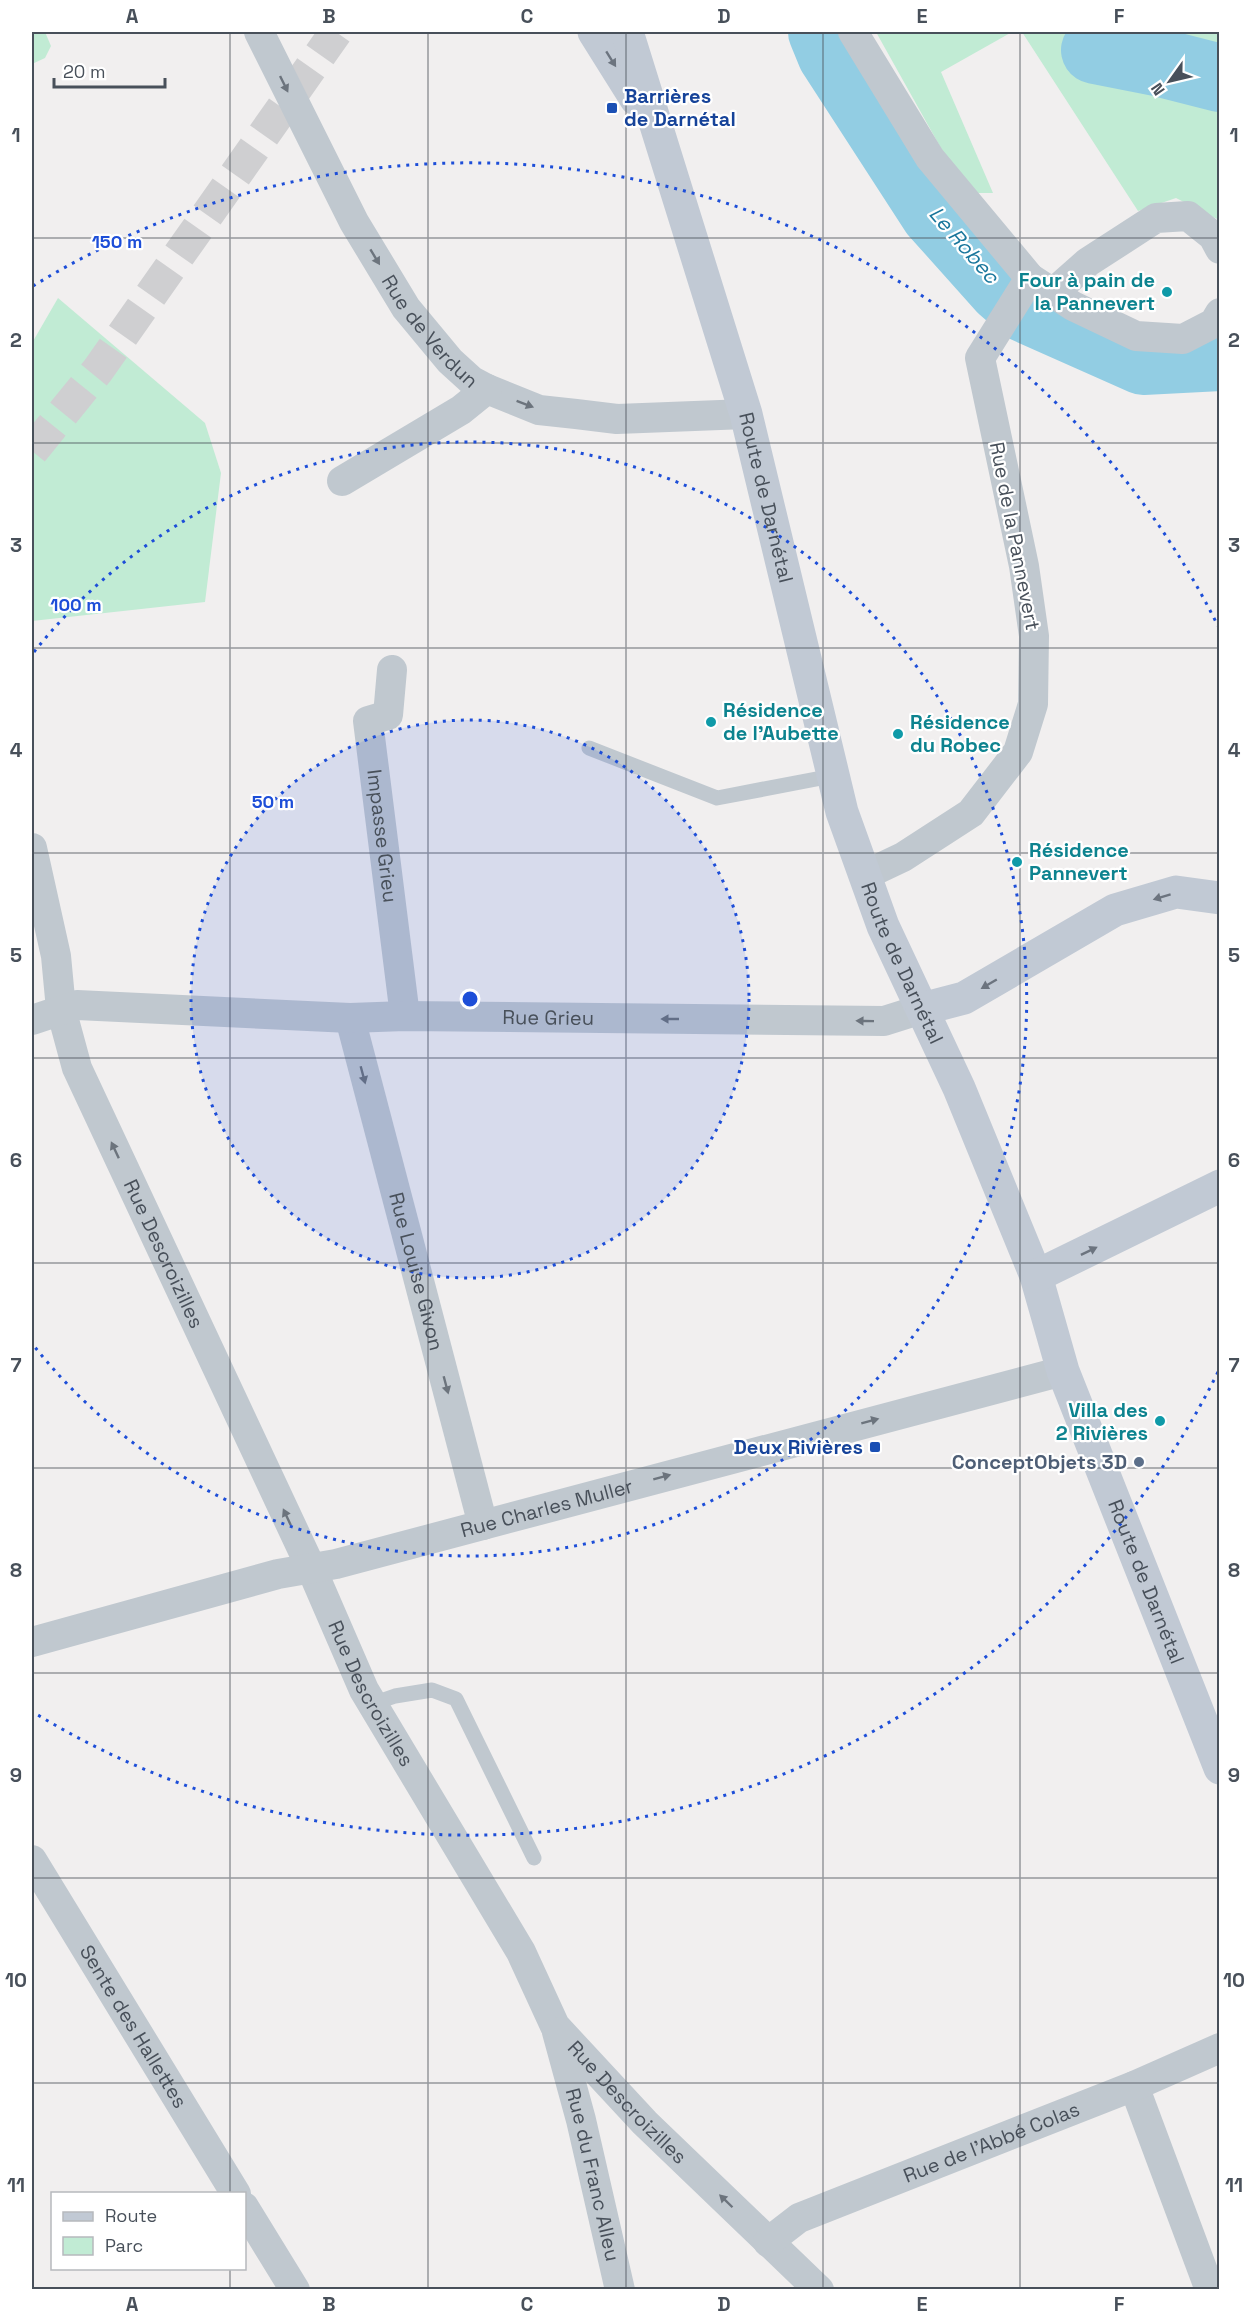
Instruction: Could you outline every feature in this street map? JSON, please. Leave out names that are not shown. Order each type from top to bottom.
[{"type":"street","name":"Rue de Verdun","points":[[259,32],[354,222],[406,308],[450,361],[472,381],[539,410],[617,419],[746,414]]},
{"type":"street","name":"Route de Darnétal","points":[[594,32],[657,133]]},
{"type":"street","name":"Route de Darnétal","points":[[627,32],[746,414],[842,812],[883,926],[959,1088],[1036,1276],[1063,1371],[1220,1768]]},
{"type":"street","points":[[853,32],[930,158],[1035,287],[1136,336],[1183,339],[1214,323],[1219,313]]},
{"type":"street","name":"Rue de la Pannevert","points":[[865,875],[903,857],[971,813],[1018,752],[1033,704],[1034,636],[1027,589],[980,358],[1004,320],[1035,287],[1088,262],[1121,238],[1156,218],[1188,216],[1213,236],[1220,249]]},
{"type":"street","points":[[342,481],[461,410],[487,389]]},
{"type":"street","name":"Impasse Grieu","points":[[392,670],[388,716],[369,721],[405,1016]]},
{"type":"street","name":"Rue Descroizilles","points":[[32,848],[56,956],[61,1009],[77,1068],[312,1570],[363,1690],[521,1952],[555,2026],[645,2123],[819,2289]]},
{"type":"street","points":[[922,1009],[964,998],[1115,910],[1176,892],[1220,898]]},
{"type":"street","name":"Rue Grieu","points":[[32,1020],[77,1005],[350,1018],[405,1016],[884,1021],[922,1009]]},
{"type":"street","name":"Rue Louise Givon","points":[[350,1018],[483,1525]]},
{"type":"street","points":[[1036,1276],[1220,1186]]},
{"type":"street","name":"Rue Charles Muller","points":[[32,1642],[278,1574],[312,1570],[1063,1371]]},
{"type":"street","name":"Sente des Hallettes","points":[[32,1860],[235,2192]]},
{"type":"street","name":"Rue du Franc Alleu","points":[[555,2026],[581,2120],[620,2289]]},
{"type":"street","name":"Rue de l'Abbé Colas","points":[[768,2242],[799,2218],[1134,2086],[1220,2048]]},
{"type":"street","points":[[1134,2086],[1210,2289]]},
{"type":"street","points":[[246,2210],[295,2289]]},
{"type":"lane","points":[[589,748],[717,798],[832,776]]},
{"type":"lane","points":[[372,1704],[395,1696],[432,1690],[456,1699],[534,1858]]},
{"type":"green space","points":[[32,32],[45,32],[51,46],[45,58],[32,64]]},
{"type":"green space","points":[[876,32],[1012,32],[941,72],[993,193],[966,193]]},
{"type":"green space","points":[[1022,32],[1219,32],[1219,220],[1176,198],[1138,211]]},
{"type":"green space","points":[[58,298],[205,423],[221,473],[205,602],[32,621],[32,343]]},
{"type":"waterway","name":"Le Robec","points":[[822,32],[831,54],[934,213],[1002,289],[1024,308],[1143,361],[1220,357]]},
{"type":"waterway","points":[[1095,50],[1220,78]]},
{"type":"tunnel","points":[[32,451],[98,370],[336,32]]},
{"type":"place","name":"Barrières de Darnétal","points":[[612,108]]},
{"type":"place","name":"Four à pain de la Pannevert","points":[[1167,292]]},
{"type":"place","name":"Résidence de l'Aubette","points":[[711,722]]},
{"type":"place","name":"Résidence du Robec","points":[[898,734]]},
{"type":"place","name":"Résidence Pannevert","points":[[1017,862]]},
{"type":"place","name":"Villa des 2 Rivières","points":[[1160,1421]]},
{"type":"place","name":"Deux Rivières","points":[[875,1447]]},
{"type":"place","name":"ConceptObjets 3D","points":[[1139,1462]]}]
